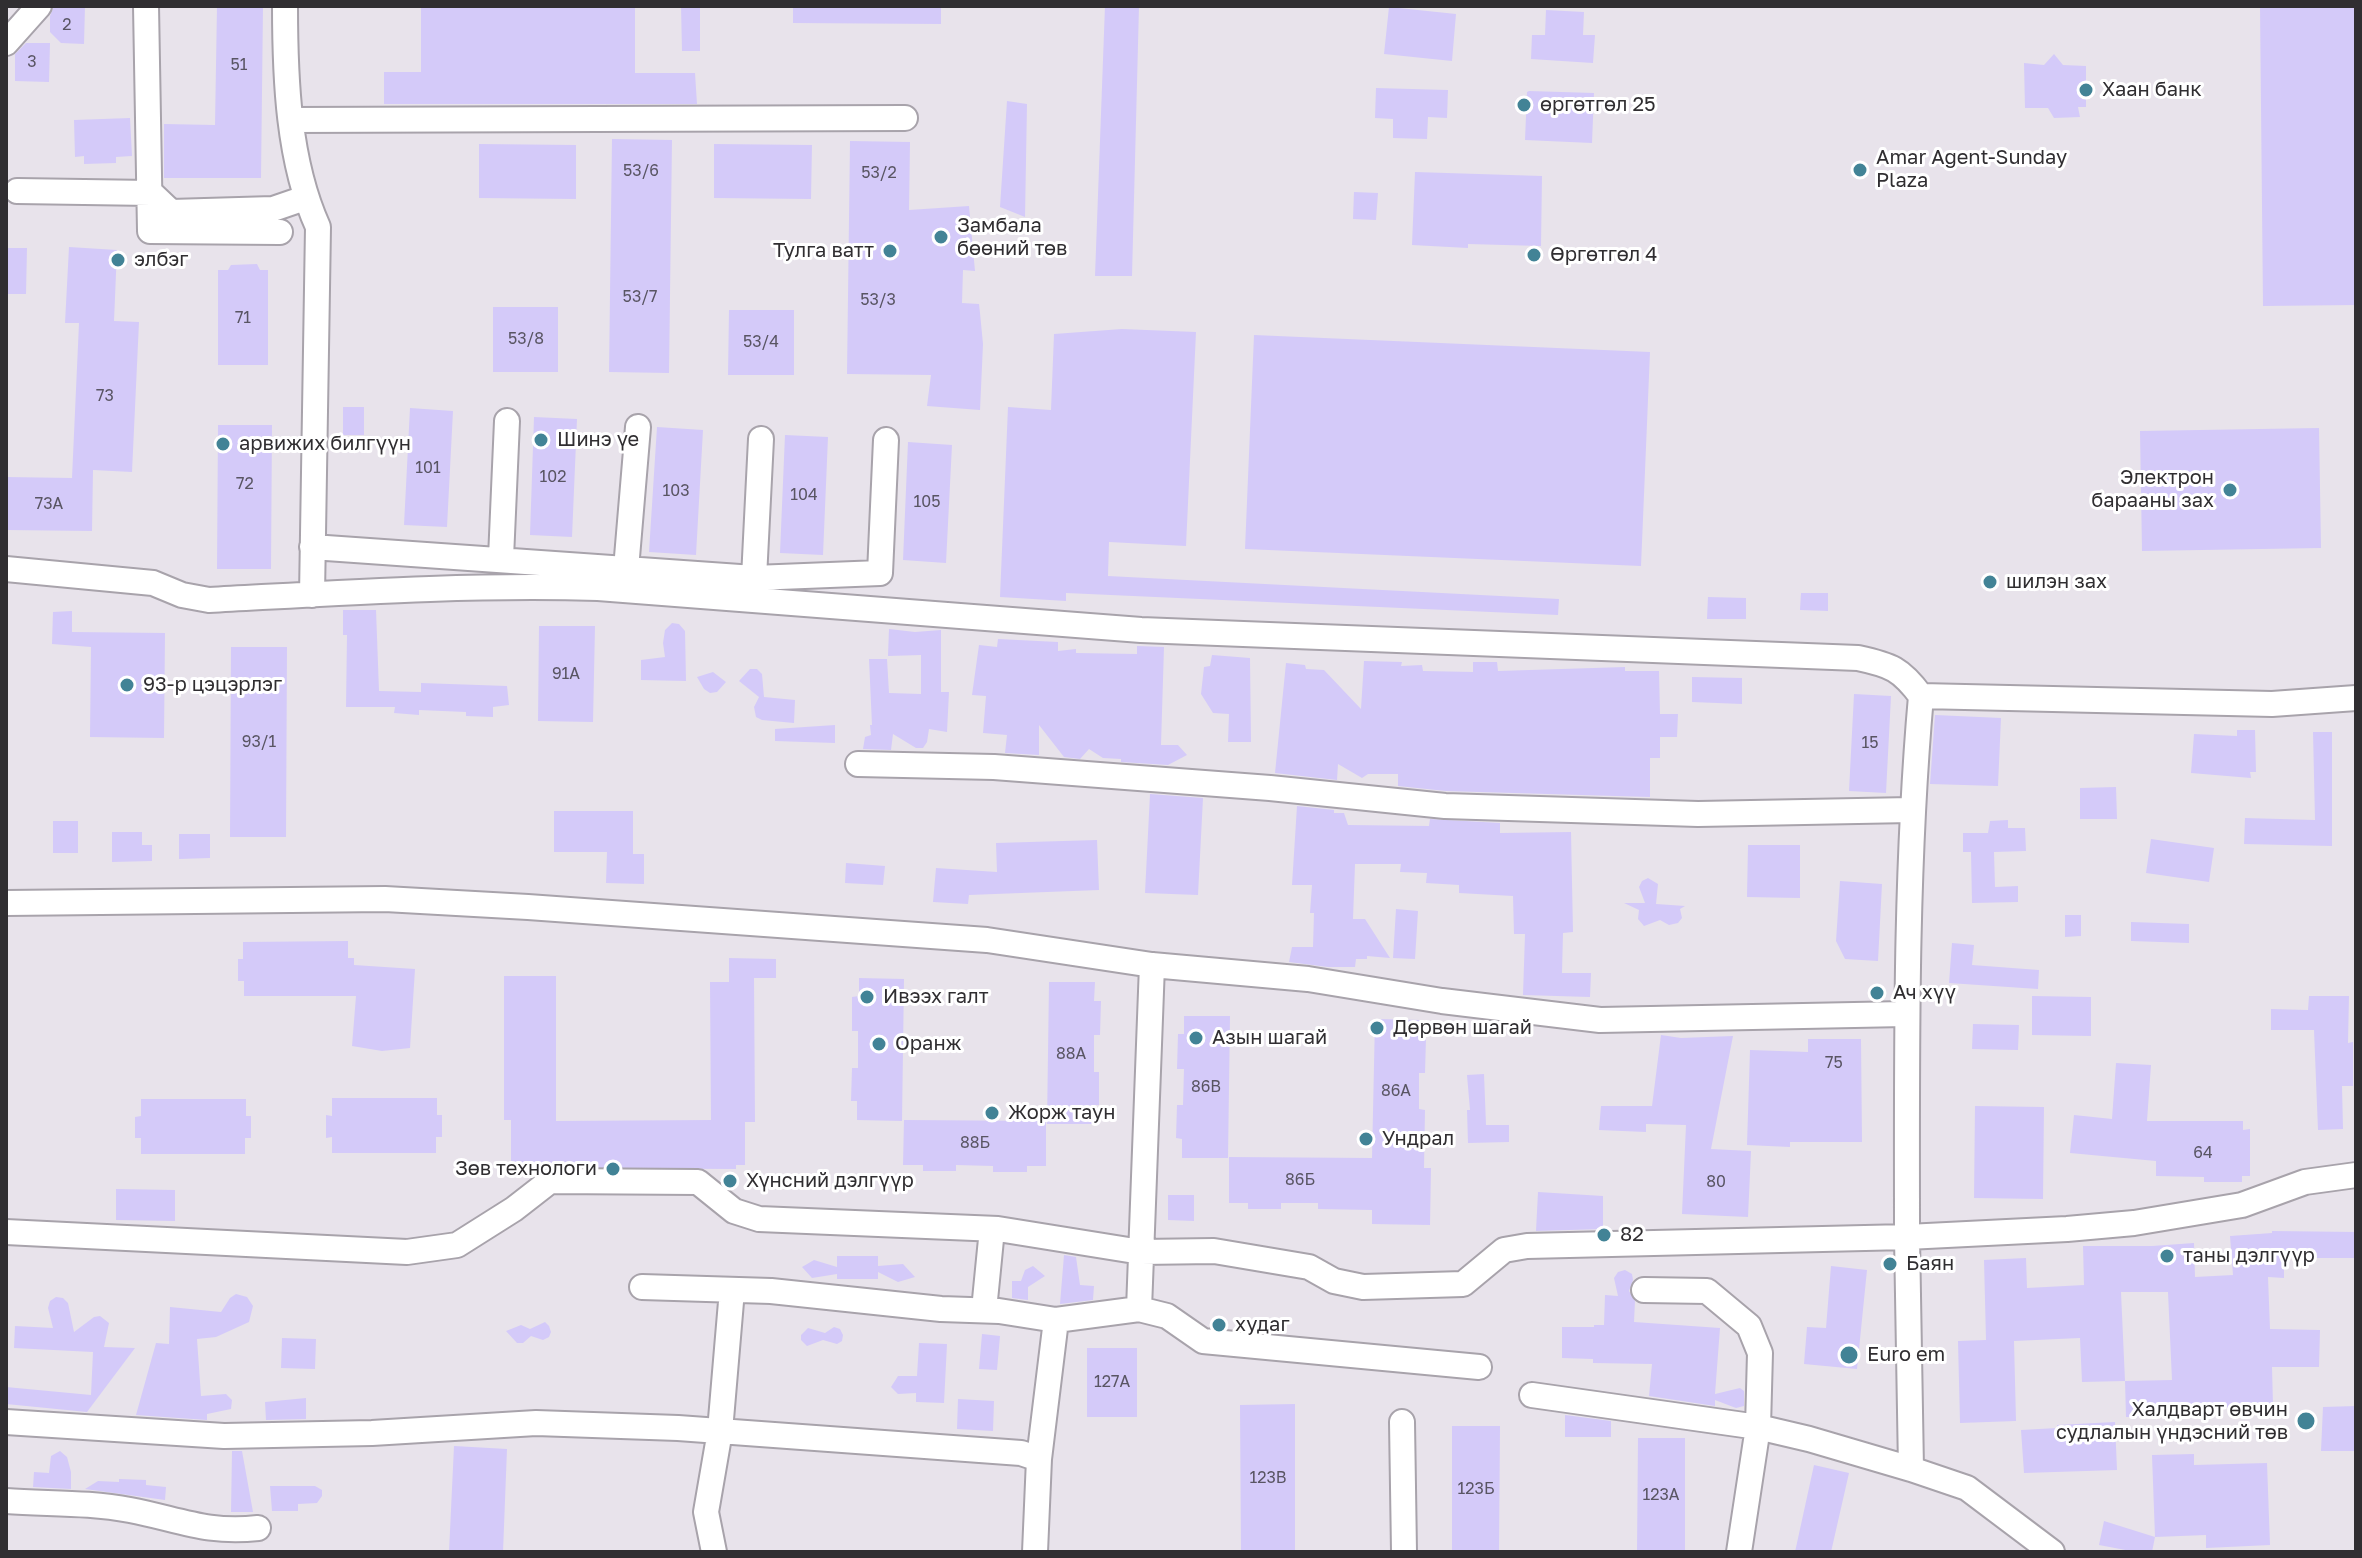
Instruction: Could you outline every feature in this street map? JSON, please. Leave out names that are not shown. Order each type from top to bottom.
[{"type":"street","points":[[6,43],[39,6]]},
{"type":"street","points":[[146,6],[150,231],[280,232]]},
{"type":"street","points":[[285,6],[285,86],[305,198],[318,227],[312,595]]},
{"type":"street","points":[[292,120],[905,118]]},
{"type":"street","points":[[17,191],[151,193],[171,212],[273,209],[305,198]]},
{"type":"street","points":[[501,558],[507,421]]},
{"type":"street","points":[[626,569],[638,427]]},
{"type":"street","points":[[754,578],[761,439]]},
{"type":"street","points":[[312,547],[754,578],[880,573],[886,440]]},
{"type":"street","points":[[6,569],[153,583],[182,595],[209,600],[465,587],[598,588],[1141,630],[1858,658],[1886,664],[1905,675],[1921,696],[1911,810],[1905,1014],[1911,1469]]},
{"type":"street","points":[[1921,696],[2272,704],[2356,698]]},
{"type":"street","points":[[858,764],[994,767],[1200,782],[1445,806],[1698,814],[1911,810]]},
{"type":"street","points":[[6,903],[431,901],[987,940],[1152,965],[1308,979],[1442,1001],[1600,1020],[1905,1014]]},
{"type":"street","points":[[1139,1309],[1152,965]]},
{"type":"street","points":[[6,1232],[407,1252],[457,1245],[514,1209],[550,1181],[698,1182],[734,1211],[759,1219],[992,1229],[1141,1252],[1214,1251],[1309,1267],[1334,1281],[1363,1287],[1463,1284],[1504,1250],[1527,1246],[1907,1237],[2134,1223],[2242,1205],[2305,1182],[2356,1175]]},
{"type":"street","points":[[984,1310],[992,1229]]},
{"type":"street","points":[[642,1287],[732,1290],[984,1310],[1056,1320],[1139,1309],[1167,1316],[1203,1341],[1479,1367]]},
{"type":"street","points":[[714,1552],[706,1512],[720,1431],[732,1290]]},
{"type":"street","points":[[1644,1290],[1707,1291],[1749,1326],[1760,1353],[1758,1427],[1739,1552]]},
{"type":"street","points":[[1035,1552],[1039,1459],[1056,1320]]},
{"type":"street","points":[[1532,1395],[1758,1427],[1911,1469],[1967,1488],[2052,1552]]},
{"type":"street","points":[[6,1422],[224,1436],[372,1433],[536,1423],[720,1431],[1021,1453],[1039,1459]]},
{"type":"street","points":[[1402,1422],[1404,1552]]},
{"type":"street","points":[[6,1501],[75,1502],[131,1510],[229,1532],[258,1528]]},
{"type":"building","points":[[54,6],[85,6],[84,44],[61,43],[50,32],[50,16]]},
{"type":"building","points":[[217,6],[263,6],[261,178],[164,178],[164,124],[215,125]]},
{"type":"building","points":[[421,6],[635,6],[635,73],[695,73],[697,104],[384,104],[384,72],[421,72]]},
{"type":"building","points":[[681,6],[700,6],[700,51],[682,51]]},
{"type":"building","points":[[793,6],[941,6],[941,24],[793,23]]},
{"type":"building","points":[[1105,6],[1139,6],[1132,276],[1095,276]]},
{"type":"building","points":[[2260,6],[2356,6],[2356,305],[2263,306]]},
{"type":"building","points":[[1389,7],[1456,14],[1452,61],[1384,54]]},
{"type":"building","points":[[1546,10],[1584,12],[1583,35],[1595,35],[1593,63],[1531,59],[1532,35],[1545,35]]},
{"type":"building","points":[[26,43],[50,43],[49,82],[15,81],[15,54]]},
{"type":"building","points":[[2054,54],[2063,65],[2086,66],[2086,107],[2078,107],[2080,117],[2054,118],[2048,108],[2025,108],[2024,63],[2044,65]]},
{"type":"building","points":[[1376,88],[1448,90],[1447,118],[1428,117],[1427,139],[1393,138],[1393,119],[1375,118]]},
{"type":"building","points":[[1529,91],[1594,93],[1592,143],[1525,140]]},
{"type":"building","points":[[1007,101],[1027,104],[1025,217],[1000,207]]},
{"type":"building","points":[[130,118],[132,156],[116,157],[116,163],[84,164],[84,156],[75,157],[74,120]]},
{"type":"building","points":[[612,139],[672,140],[669,373],[609,372]]},
{"type":"building","points":[[850,141],[910,142],[909,210],[969,206],[975,271],[963,270],[962,303],[979,304],[983,344],[980,410],[927,406],[931,375],[847,374]]},
{"type":"building","points":[[479,144],[576,145],[576,199],[479,198]]},
{"type":"building","points":[[714,144],[812,145],[811,199],[714,198]]},
{"type":"building","points":[[1415,172],[1542,176],[1541,246],[1468,244],[1468,248],[1412,245]]},
{"type":"building","points":[[1354,192],[1378,193],[1376,220],[1353,219]]},
{"type":"building","points":[[69,247],[117,250],[114,321],[139,322],[132,472],[93,470],[92,531],[6,530],[6,477],[72,478],[79,323],[65,323]]},
{"type":"building","points":[[6,248],[27,248],[26,294],[6,294]]},
{"type":"building","points":[[257,264],[260,270],[268,270],[268,365],[218,365],[218,270],[228,270],[231,265]]},
{"type":"building","points":[[493,307],[558,307],[558,372],[493,372]]},
{"type":"building","points":[[729,310],[794,310],[794,375],[728,375]]},
{"type":"building","points":[[1122,329],[1196,332],[1186,546],[1109,542],[1108,576],[1559,599],[1558,615],[1066,593],[1066,601],[1000,597],[1008,407],[1051,410],[1054,334]]},
{"type":"building","points":[[1254,335],[1650,352],[1641,566],[1245,549]]},
{"type":"building","points":[[343,407],[364,407],[364,435],[343,435]]},
{"type":"building","points":[[410,408],[453,411],[447,527],[404,525]]},
{"type":"building","points":[[534,417],[577,419],[572,537],[530,535]]},
{"type":"building","points":[[218,425],[272,425],[271,569],[217,569]]},
{"type":"building","points":[[657,427],[703,430],[696,555],[649,552]]},
{"type":"building","name":"Электрон барааны зах","points":[[2319,428],[2321,548],[2142,551],[2140,431]]},
{"type":"building","points":[[785,435],[828,437],[823,555],[780,553]]},
{"type":"building","points":[[908,442],[952,445],[946,563],[903,560]]},
{"type":"building","points":[[1801,593],[1828,593],[1828,611],[1800,610]]},
{"type":"building","points":[[1708,597],[1746,598],[1746,619],[1707,619]]},
{"type":"building","points":[[343,610],[376,610],[379,691],[421,692],[421,683],[507,686],[509,705],[493,707],[493,717],[466,716],[466,712],[419,710],[419,715],[394,713],[395,707],[346,707],[347,635],[343,635]]},
{"type":"building","name":"93-р цэцэрлэг","points":[[72,611],[72,632],[165,633],[164,738],[90,737],[91,647],[52,644],[53,612]]},
{"type":"building","points":[[672,623],[679,624],[685,631],[686,681],[641,680],[641,660],[665,657],[665,630]]},
{"type":"building","points":[[539,626],[595,626],[593,722],[538,721]]},
{"type":"building","points":[[889,629],[915,632],[941,630],[941,692],[949,692],[947,732],[929,729],[923,748],[916,748],[893,734],[891,750],[863,749],[865,737],[871,735],[872,725],[869,659],[887,659],[889,693],[921,694],[921,655],[888,656]]},
{"type":"building","points":[[998,639],[1058,642],[1058,651],[1076,649],[1076,653],[1137,654],[1137,646],[1164,647],[1161,745],[1178,745],[1187,755],[1168,765],[1121,762],[1121,759],[1103,758],[1089,749],[1080,759],[1064,757],[1039,725],[1039,755],[1005,753],[1007,735],[983,733],[986,696],[972,695],[979,645],[997,647]]},
{"type":"building","points":[[231,647],[287,647],[286,837],[230,837]]},
{"type":"building","points":[[1212,655],[1250,658],[1251,742],[1228,742],[1229,714],[1213,713],[1201,694],[1204,667],[1210,666]]},
{"type":"building","points":[[1364,661],[1402,662],[1401,666],[1422,665],[1423,671],[1473,672],[1473,662],[1497,662],[1498,671],[1625,667],[1625,671],[1659,671],[1660,714],[1678,714],[1677,737],[1660,737],[1660,758],[1650,758],[1650,797],[1446,791],[1398,786],[1398,774],[1368,774],[1362,778],[1338,764],[1337,780],[1275,773],[1286,663],[1324,670],[1361,709]]},
{"type":"building","points":[[750,669],[757,669],[762,674],[764,697],[795,700],[794,723],[756,717],[754,707],[759,697],[739,681]]},
{"type":"building","points":[[713,672],[726,682],[717,692],[710,693],[697,677]]},
{"type":"building","points":[[1692,677],[1742,678],[1742,704],[1692,702]]},
{"type":"building","points":[[1854,694],[1891,696],[1886,793],[1849,791]]},
{"type":"building","points":[[1935,715],[2001,718],[1998,786],[1930,784]]},
{"type":"building","points":[[835,725],[835,743],[775,741],[775,729]]},
{"type":"building","points":[[2237,730],[2255,730],[2256,772],[2250,772],[2251,778],[2191,773],[2194,734],[2237,736]]},
{"type":"building","points":[[2313,732],[2332,732],[2332,846],[2244,844],[2245,818],[2315,820]]},
{"type":"building","points":[[2116,787],[2117,819],[2080,819],[2080,788]]},
{"type":"building","points":[[1150,794],[1203,798],[1198,895],[1145,893]]},
{"type":"building","points":[[1297,806],[1344,813],[1348,825],[1429,826],[1430,819],[1500,823],[1500,833],[1571,832],[1573,932],[1563,933],[1562,973],[1591,973],[1590,997],[1523,995],[1525,934],[1514,934],[1513,896],[1459,893],[1459,885],[1426,883],[1427,873],[1400,872],[1401,864],[1355,864],[1353,919],[1365,919],[1390,958],[1367,956],[1367,959],[1356,959],[1355,967],[1289,962],[1292,947],[1313,947],[1314,913],[1310,913],[1312,885],[1292,885]]},
{"type":"building","points":[[554,811],[633,811],[633,854],[644,854],[644,884],[606,883],[607,852],[554,852]]},
{"type":"building","points":[[2008,820],[2008,828],[2025,828],[2026,851],[1994,852],[1995,887],[2018,886],[2018,902],[1972,903],[1971,852],[1963,852],[1963,833],[1988,833],[1990,821]]},
{"type":"building","points":[[53,821],[78,821],[78,853],[53,853]]},
{"type":"building","points":[[112,832],[142,832],[142,845],[152,845],[152,861],[112,862]]},
{"type":"building","points":[[179,834],[210,834],[210,858],[179,859]]},
{"type":"building","points":[[2151,839],[2214,848],[2209,882],[2146,873]]},
{"type":"building","points":[[1097,840],[1099,890],[969,895],[968,904],[933,902],[936,868],[997,872],[996,843]]},
{"type":"building","points":[[1748,845],[1800,845],[1800,898],[1747,897]]},
{"type":"building","points":[[846,863],[885,866],[883,885],[845,883]]},
{"type":"building","points":[[1648,878],[1658,884],[1656,904],[1685,906],[1680,909],[1682,918],[1678,923],[1669,925],[1660,920],[1644,926],[1638,919],[1639,910],[1624,903],[1645,903],[1639,887]]},
{"type":"building","points":[[1840,881],[1882,884],[1878,961],[1845,959],[1836,941]]},
{"type":"building","points":[[1396,909],[1418,911],[1415,959],[1393,958]]},
{"type":"building","points":[[2065,915],[2081,915],[2081,936],[2065,937]]},
{"type":"building","points":[[2131,922],[2189,924],[2189,943],[2131,941]]},
{"type":"building","points":[[348,941],[348,958],[354,958],[354,965],[415,969],[410,1048],[382,1051],[352,1046],[356,996],[244,996],[244,981],[238,981],[238,959],[243,959],[243,942]]},
{"type":"building","points":[[1952,943],[1974,945],[1972,965],[2039,970],[2038,989],[1949,983]]},
{"type":"building","points":[[729,958],[776,959],[776,978],[754,978],[755,1122],[745,1122],[745,1165],[736,1165],[736,1169],[521,1168],[521,1163],[511,1163],[511,1120],[504,1120],[504,976],[556,976],[556,1121],[711,1120],[710,982],[729,982]]},
{"type":"building","points":[[859,978],[904,979],[902,1121],[857,1120],[857,1101],[851,1101],[852,1068],[858,1068],[858,1031],[852,1031],[852,997],[859,996]]},
{"type":"building","points":[[1049,982],[1095,982],[1094,1001],[1101,1001],[1100,1035],[1094,1035],[1094,1072],[1099,1072],[1099,1105],[1093,1105],[1093,1124],[1047,1124]]},
{"type":"building","points":[[2032,996],[2091,997],[2091,1036],[2032,1035]]},
{"type":"building","points":[[2309,996],[2349,996],[2348,1043],[2353,1042],[2353,1086],[2342,1086],[2343,1129],[2318,1130],[2314,1030],[2271,1030],[2271,1009],[2308,1010]]},
{"type":"building","points":[[1184,1016],[1230,1016],[1228,1158],[1182,1158],[1182,1139],[1176,1138],[1177,1105],[1183,1105],[1184,1069],[1177,1069],[1178,1034],[1184,1034]]},
{"type":"building","points":[[1375,1019],[1420,1020],[1420,1038],[1426,1038],[1425,1073],[1419,1073],[1419,1109],[1425,1110],[1424,1168],[1431,1168],[1430,1225],[1372,1224],[1372,1210],[1318,1209],[1318,1203],[1281,1203],[1281,1209],[1248,1209],[1248,1203],[1229,1203],[1229,1157],[1372,1158]]},
{"type":"building","points":[[1973,1024],[2019,1025],[2018,1050],[1972,1049]]},
{"type":"building","points":[[1661,1035],[1681,1038],[1733,1036],[1711,1149],[1751,1151],[1748,1217],[1682,1214],[1686,1125],[1646,1124],[1646,1132],[1599,1130],[1601,1106],[1652,1106]]},
{"type":"building","points":[[1808,1039],[1861,1039],[1862,1142],[1790,1142],[1790,1147],[1747,1145],[1750,1050],[1808,1052]]},
{"type":"building","points":[[2116,1063],[2151,1065],[2147,1121],[2243,1121],[2243,1130],[2250,1129],[2250,1176],[2242,1176],[2242,1182],[2204,1182],[2204,1177],[2156,1176],[2156,1161],[2070,1153],[2074,1115],[2112,1119]]},
{"type":"building","points":[[1484,1074],[1486,1125],[1509,1125],[1509,1142],[1468,1143],[1467,1110],[1470,1110],[1467,1075]]},
{"type":"building","points":[[332,1098],[437,1098],[437,1115],[442,1115],[442,1137],[436,1137],[436,1153],[332,1153],[332,1137],[326,1138],[326,1115],[332,1116]]},
{"type":"building","points":[[141,1099],[246,1099],[246,1116],[251,1116],[251,1138],[245,1138],[245,1154],[141,1154],[141,1138],[135,1138],[135,1117],[141,1116]]},
{"type":"building","points":[[1975,1106],[2044,1107],[2043,1199],[1974,1198]]},
{"type":"building","points":[[904,1120],[1046,1121],[1046,1166],[1027,1166],[1027,1172],[993,1172],[993,1166],[956,1165],[956,1171],[923,1171],[923,1165],[903,1165]]},
{"type":"building","points":[[116,1189],[175,1190],[175,1221],[116,1220]]},
{"type":"building","points":[[1538,1192],[1603,1196],[1603,1229],[1536,1231]]},
{"type":"building","points":[[1168,1195],[1194,1195],[1194,1221],[1168,1220]]},
{"type":"building","points":[[2356,1232],[2356,1258],[2284,1258],[2284,1278],[2268,1277],[2270,1329],[2320,1330],[2319,1367],[2272,1367],[2273,1405],[2126,1417],[2125,1381],[2082,1382],[2080,1338],[2014,1341],[2016,1421],[1960,1423],[1958,1341],[1986,1340],[1984,1260],[2026,1258],[2027,1288],[2084,1285],[2083,1246],[2194,1243],[2195,1277],[2233,1275],[2230,1236]],"holes":[[[2121,1292],[2168,1292],[2172,1380],[2125,1381]]]},
{"type":"building","points":[[1064,1255],[1076,1257],[1080,1285],[1094,1286],[1093,1300],[1060,1304]]},
{"type":"building","points":[[837,1256],[878,1256],[878,1266],[903,1264],[915,1277],[898,1282],[878,1272],[878,1279],[837,1279],[837,1274],[812,1278],[802,1267],[814,1260],[837,1267]]},
{"type":"building","points":[[1033,1266],[1045,1276],[1028,1287],[1028,1300],[1012,1298],[1012,1281],[1021,1281],[1025,1270]]},
{"type":"building","points":[[1831,1266],[1867,1270],[1857,1369],[1804,1364],[1807,1327],[1826,1328]]},
{"type":"building","points":[[1625,1270],[1632,1274],[1629,1291],[1635,1301],[1634,1322],[1720,1328],[1715,1394],[1740,1388],[1744,1391],[1744,1406],[1736,1408],[1715,1400],[1715,1406],[1649,1396],[1652,1364],[1593,1363],[1593,1359],[1562,1358],[1562,1327],[1604,1325],[1605,1295],[1618,1296],[1614,1278],[1618,1272]]},
{"type":"building","points":[[236,1294],[247,1297],[253,1306],[249,1322],[216,1337],[197,1339],[201,1396],[226,1394],[232,1400],[231,1409],[207,1414],[207,1420],[136,1415],[156,1343],[169,1344],[170,1307],[221,1312]]},
{"type":"building","points":[[56,1297],[68,1303],[74,1332],[100,1316],[109,1323],[104,1347],[135,1348],[87,1412],[6,1404],[6,1387],[91,1395],[93,1352],[14,1348],[15,1326],[53,1328],[48,1308],[50,1301]]},
{"type":"building","points":[[545,1322],[551,1332],[543,1340],[531,1336],[523,1343],[517,1343],[506,1331],[521,1325],[530,1329]]},
{"type":"building","points":[[834,1327],[840,1329],[843,1335],[842,1341],[837,1344],[823,1340],[807,1346],[801,1340],[801,1335],[808,1328],[825,1333]]},
{"type":"building","points":[[982,1334],[1000,1336],[997,1370],[979,1369]]},
{"type":"building","points":[[282,1338],[316,1339],[315,1369],[281,1368]]},
{"type":"building","points":[[919,1343],[947,1344],[944,1403],[916,1402],[916,1393],[898,1394],[891,1387],[898,1376],[917,1376]]},
{"type":"building","points":[[1087,1348],[1137,1348],[1137,1417],[1087,1417]]},
{"type":"building","points":[[306,1398],[306,1419],[266,1420],[265,1402]]},
{"type":"building","points":[[958,1399],[994,1401],[993,1431],[957,1429]]},
{"type":"building","points":[[1295,1404],[1295,1552],[1241,1552],[1240,1405]]},
{"type":"building","points":[[2356,1406],[2356,1451],[2321,1451],[2323,1407]]},
{"type":"building","points":[[1565,1415],[1611,1421],[1611,1437],[1565,1437]]},
{"type":"building","points":[[2115,1422],[2117,1470],[2024,1473],[2021,1430]]},
{"type":"building","points":[[1452,1426],[1500,1426],[1499,1552],[1452,1552]]},
{"type":"building","points":[[1638,1438],[1685,1438],[1685,1552],[1637,1552]]},
{"type":"building","points":[[454,1446],[507,1449],[503,1552],[449,1552]]},
{"type":"building","points":[[60,1451],[67,1457],[71,1489],[33,1487],[34,1472],[49,1473],[51,1456]]},
{"type":"building","points":[[232,1451],[242,1451],[253,1512],[231,1512]]},
{"type":"building","points":[[2194,1454],[2194,1465],[2267,1463],[2270,1545],[2206,1548],[2206,1535],[2155,1537],[2152,1455]]},
{"type":"building","points":[[1814,1465],[1849,1473],[1831,1552],[1795,1552]]},
{"type":"building","points":[[119,1479],[146,1480],[146,1485],[166,1487],[165,1500],[85,1489],[98,1481],[119,1482]]},
{"type":"building","points":[[270,1486],[315,1486],[322,1490],[322,1496],[317,1503],[298,1504],[298,1511],[272,1511]]},
{"type":"building","points":[[2104,1521],[2155,1537],[2152,1552],[2099,1545]]},
{"type":"place","name":"Хаан банк","points":[[2086,90]]},
{"type":"place","name":"өргөтгөл 25","points":[[1524,105]]},
{"type":"place","name":"Amar Agent-Sunday Plaza","points":[[1860,170]]},
{"type":"place","name":"Замбала бөөний төв","points":[[941,237]]},
{"type":"place","name":"Тулга ватт","points":[[890,251]]},
{"type":"place","name":"Өргөтгөл 4","points":[[1534,255]]},
{"type":"place","name":"элбэг","points":[[118,260]]},
{"type":"place","name":"Шинэ үе","points":[[541,440]]},
{"type":"place","name":"арвижих билгүүн","points":[[223,444]]},
{"type":"place","name":"Электрон барааны зах","points":[[2230,490]]},
{"type":"place","name":"шилэн зах","points":[[1990,582]]},
{"type":"place","name":"93-р цэцэрлэг","points":[[127,685]]},
{"type":"place","name":"Ач хүү","points":[[1877,993]]},
{"type":"place","name":"Ивээх галт","points":[[867,997]]},
{"type":"place","name":"Дөрвөн шагай","points":[[1377,1028]]},
{"type":"place","name":"Азын шагай","points":[[1196,1038]]},
{"type":"place","name":"Оранж","points":[[879,1044]]},
{"type":"place","name":"Жорж таун","points":[[992,1113]]},
{"type":"place","name":"Ундрал","points":[[1366,1139]]},
{"type":"place","name":"Зөв технологи","points":[[613,1169]]},
{"type":"place","name":"Хүнсний дэлгүүр","points":[[730,1181]]},
{"type":"place","name":"82","points":[[1604,1235]]},
{"type":"place","name":"таны дэлгүүр","points":[[2167,1256]]},
{"type":"place","name":"Баян","points":[[1890,1264]]},
{"type":"place","name":"худаг","points":[[1219,1325]]},
{"type":"place","name":"Euro em","points":[[1849,1355]]},
{"type":"place","name":"Халдварт өвчин судлалын үндэсний төв","points":[[2306,1421]]}]
